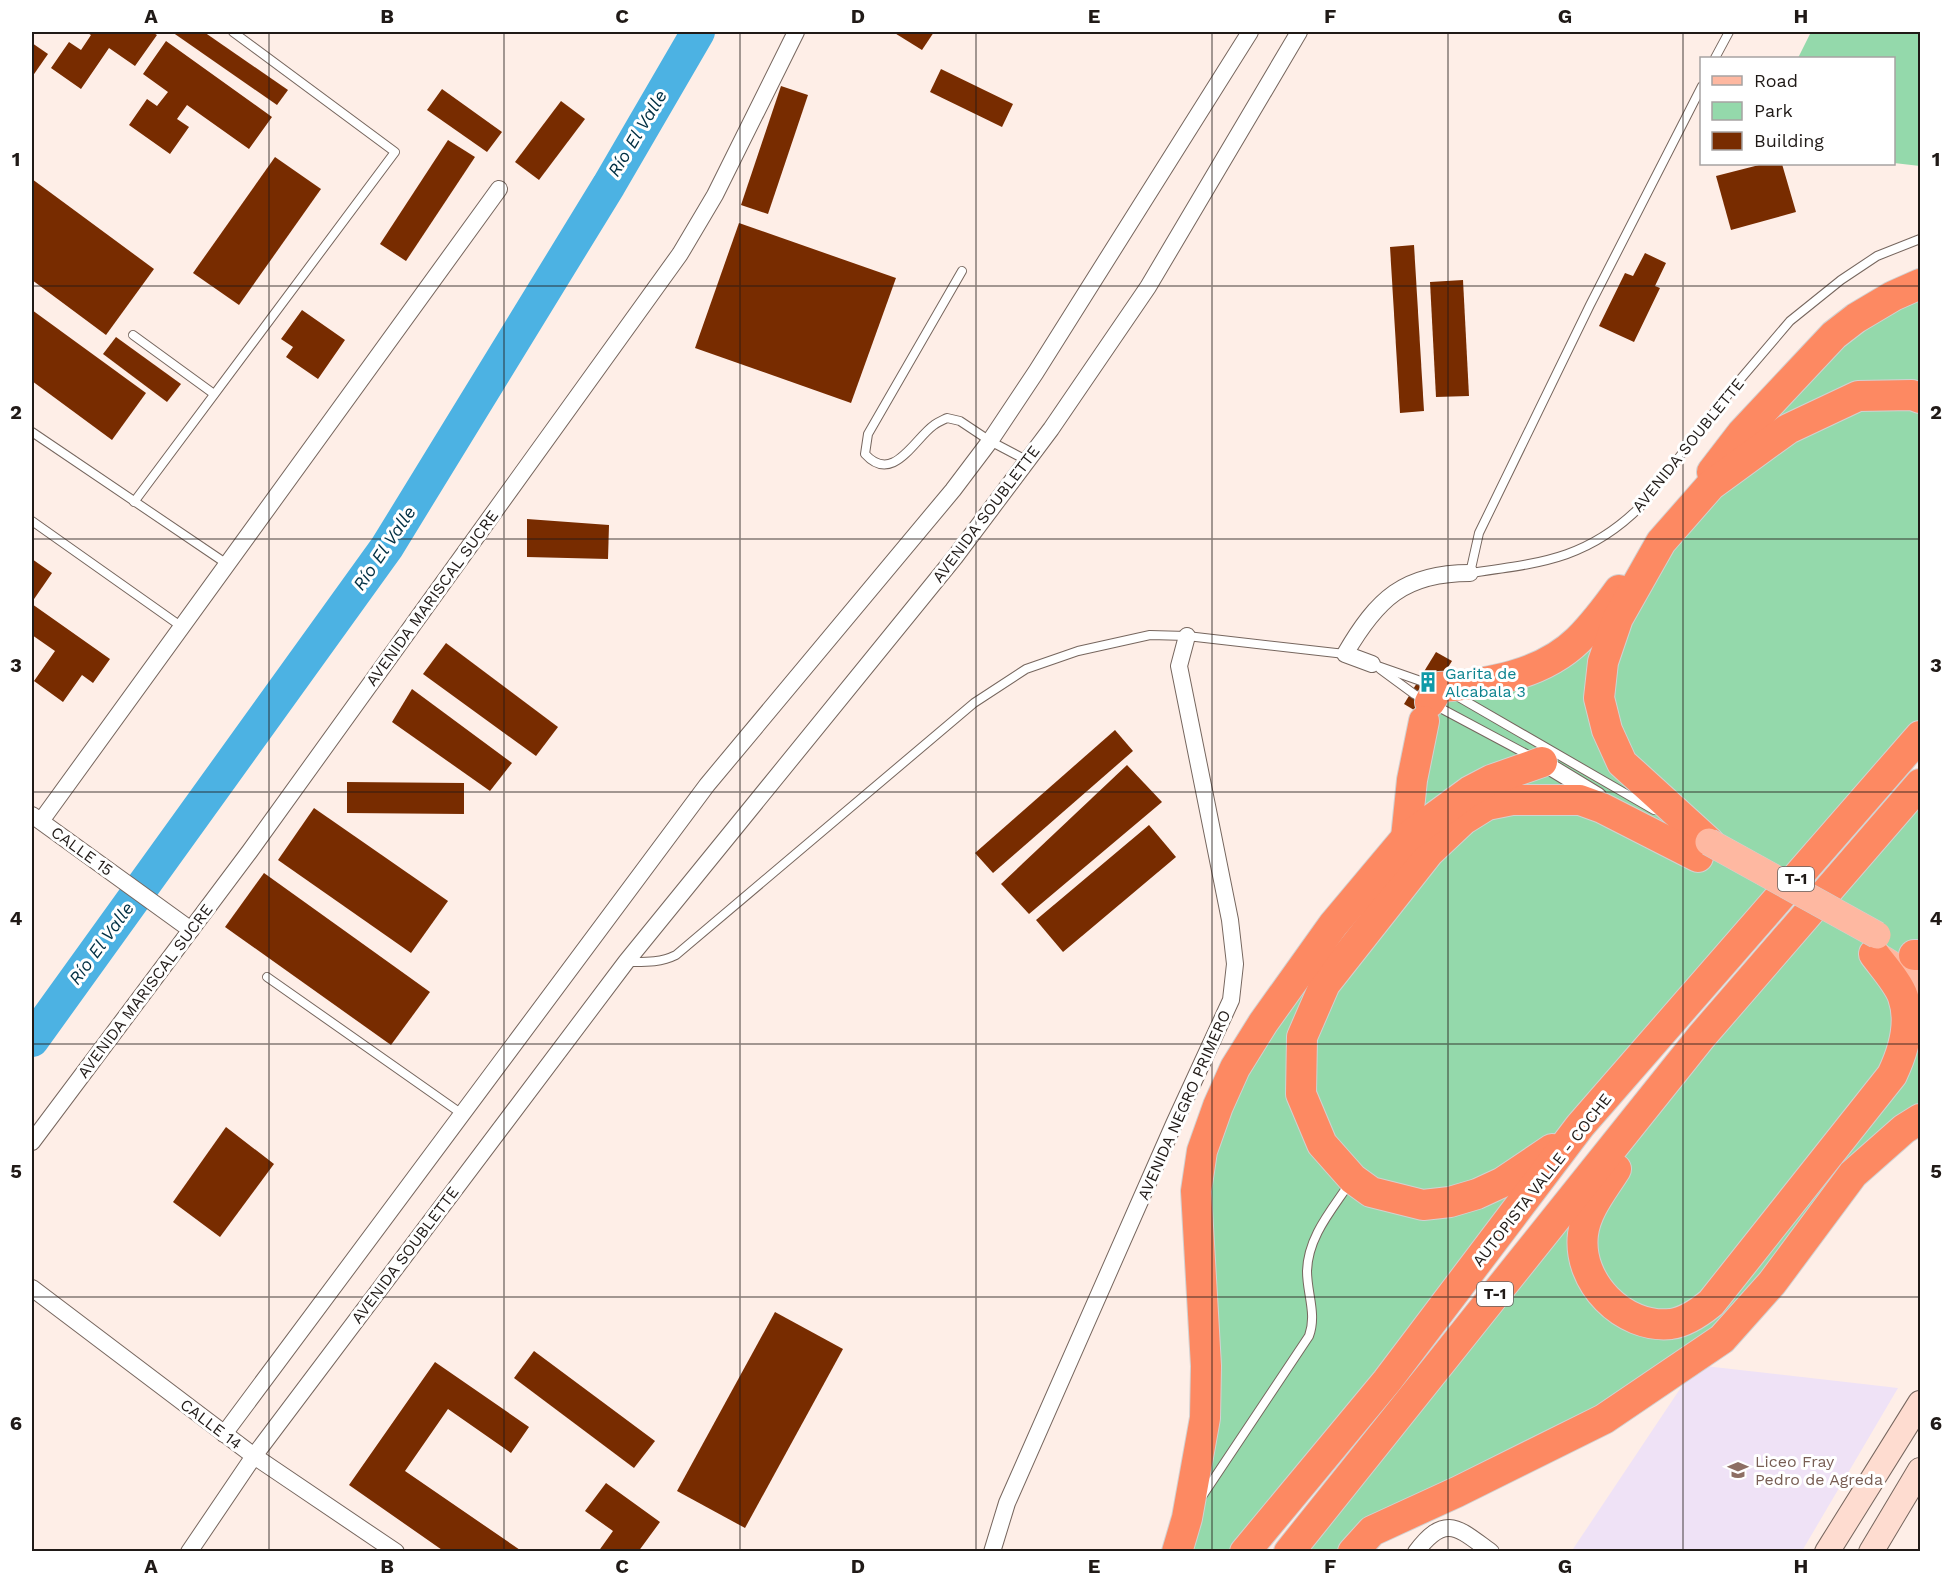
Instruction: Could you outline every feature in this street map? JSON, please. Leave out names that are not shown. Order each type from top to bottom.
[{"type":"highway","points":[[1406,838],[1412,780],[1431,703],[1482,682],[1538,667],[1576,642],[1605,609],[1644,554],[1742,433],[1816,352],[1856,318],[1893,296],[1920,284]]},
{"type":"highway","points":[[1704,849],[1622,763],[1607,730],[1599,698],[1604,662],[1618,618],[1661,543],[1711,485],[1788,429],[1858,396],[1912,395],[1920,398]]},
{"type":"highway","name":"AUTOPISTA VALLE - COCHE","points":[[1245,1551],[1387,1381],[1580,1126],[1920,736]]},
{"type":"highway","points":[[1177,1551],[1187,1518],[1205,1418],[1206,1366],[1196,1191],[1202,1151],[1235,1068],[1263,1023],[1333,926],[1406,838],[1470,791],[1491,780],[1542,762]]},
{"type":"highway","name":"AUTOPISTA VALLE - COCHE","points":[[1289,1551],[1701,1037],[1920,784]]},
{"type":"highway","points":[[1580,1126],[1542,1157],[1503,1182],[1477,1194],[1450,1202],[1423,1205],[1371,1192],[1353,1179],[1322,1144],[1301,1094],[1302,1037],[1325,984],[1429,852],[1463,820],[1487,805],[1512,800],[1549,798],[1580,800],[1704,849]]},
{"type":"highway","points":[[1701,1037],[1586,1217],[1582,1236],[1583,1256],[1591,1277],[1602,1294],[1620,1311],[1638,1320],[1672,1324],[1695,1316],[1711,1303],[1892,1075],[1902,1054],[1906,1035],[1903,996],[1872,945]]},
{"type":"highway","points":[[1353,1551],[1372,1531],[1604,1419],[1722,1339],[1772,1283],[1852,1174],[1904,1129],[1920,1119]]},
{"type":"main road","points":[[1704,849],[1872,945],[1919,963]]},
{"type":"main road","points":[[1827,1551],[1920,1403]]},
{"type":"main road","points":[[1871,1551],[1920,1470]]},
{"type":"street","name":"AVENIDA MARISCAL SUCRE","points":[[32,1142],[250,851],[680,254],[715,195],[796,32]]},
{"type":"street","points":[[224,1434],[707,784],[953,490],[990,441],[1036,372],[1250,32]]},
{"type":"street","name":"AVENIDA SOUBLETTE","points":[[189,1551],[255,1456],[626,962],[955,557],[1028,461],[1148,287],[1299,32]]},
{"type":"street","points":[[36,818],[182,627],[500,189]]},
{"type":"street","name":"AVENIDA SOUBLETTE","points":[[1345,654],[1362,625],[1393,593],[1427,577],[1450,573],[1470,573]]},
{"type":"street","name":"AVENIDA NEGRO PRIMERO","points":[[992,1551],[1007,1503],[1231,1000],[1235,964],[1230,920],[1179,666],[1187,636]]},
{"type":"street","points":[[1345,654],[1372,664]]},
{"type":"street","points":[[1542,762],[1704,849]]},
{"type":"street","name":"CALLE 15","points":[[36,818],[190,930]]},
{"type":"street","name":"CALLE 14","points":[[32,1288],[224,1434],[396,1551]]},
{"type":"street","points":[[1416,1551],[1424,1541],[1451,1526],[1461,1530],[1491,1551]]},
{"type":"lane","points":[[134,502],[395,152],[233,32]]},
{"type":"lane","points":[[1716,57],[1729,32]]},
{"type":"lane","points":[[1470,573],[1479,533],[1700,88]]},
{"type":"lane","name":"AVENIDA SOUBLETTE","points":[[1470,573],[1538,564],[1562,557],[1605,537],[1624,523],[1641,506],[1738,382],[1790,321],[1841,279],[1877,256],[1920,239]]},
{"type":"lane","points":[[962,271],[868,434],[866,454],[872,461],[887,464],[900,460],[934,425],[947,418],[960,421],[990,441],[1028,461]]},
{"type":"lane","points":[[133,335],[214,394]]},
{"type":"lane","points":[[32,432],[227,564]]},
{"type":"lane","points":[[32,521],[182,627]]},
{"type":"lane","points":[[626,962],[654,962],[676,955],[974,704],[1026,669],[1078,651],[1150,635],[1187,636],[1345,654]]},
{"type":"lane","points":[[1372,664],[1431,703],[1659,813]]},
{"type":"lane","points":[[1372,664],[1414,694],[1542,762]]},
{"type":"lane","points":[[1669,819],[1704,849]]},
{"type":"lane","points":[[267,977],[462,1114]]},
{"type":"lane","points":[[1187,1518],[1309,1336],[1313,1324],[1307,1273],[1310,1251],[1317,1231],[1353,1179]]},
{"type":"shaded area","name":"Liceo Fray Pedro de Agreda","points":[[1696,1365],[1898,1388],[1802,1551],[1571,1552]]},
{"type":"green space","points":[[1811,32],[1920,32],[1920,166],[1895,163],[1895,57],[1798,57]]},
{"type":"green space","points":[[1920,284],[1920,736],[1245,1551],[1177,1552],[1195,1466],[1196,1191],[1218,1106],[1406,838],[1430,702],[1576,642],[1786,385]]},
{"type":"green space","points":[[1920,784],[1920,1119],[1722,1339],[1353,1551],[1289,1552]]},
{"type":"building","points":[[86,32],[152,32],[157,35],[135,66],[109,48],[81,89],[51,68],[69,42],[81,50],[91,35]]},
{"type":"building","points":[[172,32],[204,32],[288,90],[277,105]]},
{"type":"building","points":[[893,32],[934,32],[922,50]]},
{"type":"building","points":[[166,41],[272,117],[249,149],[187,105],[177,119],[189,127],[170,154],[129,125],[147,99],[157,106],[168,92],[143,74]]},
{"type":"building","points":[[32,43],[48,54],[32,77]]},
{"type":"building","points":[[941,69],[1013,104],[1002,127],[930,92]]},
{"type":"building","points":[[781,86],[808,95],[768,214],[741,205]]},
{"type":"building","points":[[442,89],[502,132],[487,152],[427,110]]},
{"type":"building","points":[[561,101],[585,119],[539,180],[515,162]]},
{"type":"building","points":[[448,140],[475,157],[406,261],[380,244]]},
{"type":"building","points":[[275,157],[321,189],[239,305],[193,273]]},
{"type":"building","points":[[1759,165],[1782,165],[1796,212],[1731,230],[1716,176]]},
{"type":"building","points":[[32,179],[154,269],[106,335],[32,280]]},
{"type":"building","points":[[739,223],[896,278],[851,403],[695,348]]},
{"type":"building","points":[[1414,245],[1424,411],[1400,413],[1390,247]]},
{"type":"building","points":[[1645,253],[1666,263],[1655,286],[1660,288],[1634,342],[1599,326],[1625,273],[1633,276]]},
{"type":"building","points":[[1463,280],[1469,396],[1436,397],[1430,282]]},
{"type":"building","points":[[32,310],[146,393],[112,440],[32,381]]},
{"type":"building","points":[[302,310],[345,340],[318,379],[286,357],[293,347],[281,339]]},
{"type":"building","points":[[116,337],[181,384],[167,402],[103,354]]},
{"type":"building","points":[[527,519],[609,525],[608,559],[527,557]]},
{"type":"building","points":[[32,559],[52,573],[32,602]]},
{"type":"building","points":[[32,604],[110,659],[93,683],[82,675],[63,702],[34,681],[55,651],[32,635]]},
{"type":"building","points":[[446,643],[558,727],[536,756],[423,674]]},
{"type":"building","name":"Garita de Alcabala 3","points":[[1436,652],[1452,661],[1419,713],[1404,704]]},
{"type":"building","points":[[412,689],[512,763],[490,791],[392,722]]},
{"type":"building","points":[[1115,730],[1133,751],[993,873],[975,853]]},
{"type":"building","points":[[1127,765],[1162,802],[1029,914],[1001,884]]},
{"type":"building","points":[[347,782],[464,783],[464,814],[347,813]]},
{"type":"building","points":[[314,808],[448,901],[411,953],[278,860]]},
{"type":"building","points":[[1149,825],[1176,857],[1063,952],[1036,920]]},
{"type":"building","points":[[264,873],[430,992],[391,1045],[225,927]]},
{"type":"building","points":[[226,1127],[274,1164],[220,1237],[173,1202]]},
{"type":"building","points":[[775,1312],[843,1349],[745,1528],[677,1491]]},
{"type":"building","points":[[534,1351],[655,1441],[634,1468],[514,1378]]},
{"type":"building","points":[[435,1362],[529,1427],[511,1453],[448,1409],[405,1471],[523,1552],[445,1552],[349,1485]]},
{"type":"building","points":[[606,1483],[660,1522],[638,1552],[598,1552],[613,1531],[585,1511]]},
{"type":"waterway","name":"Río El Valle","points":[[32,1040],[387,547],[609,185],[698,32]]},
{"type":"place","name":"Garita de Alcabala 3","points":[[1428,682]]},
{"type":"place","name":"Liceo Fray Pedro de Agreda","points":[[1738,1470]]}]
